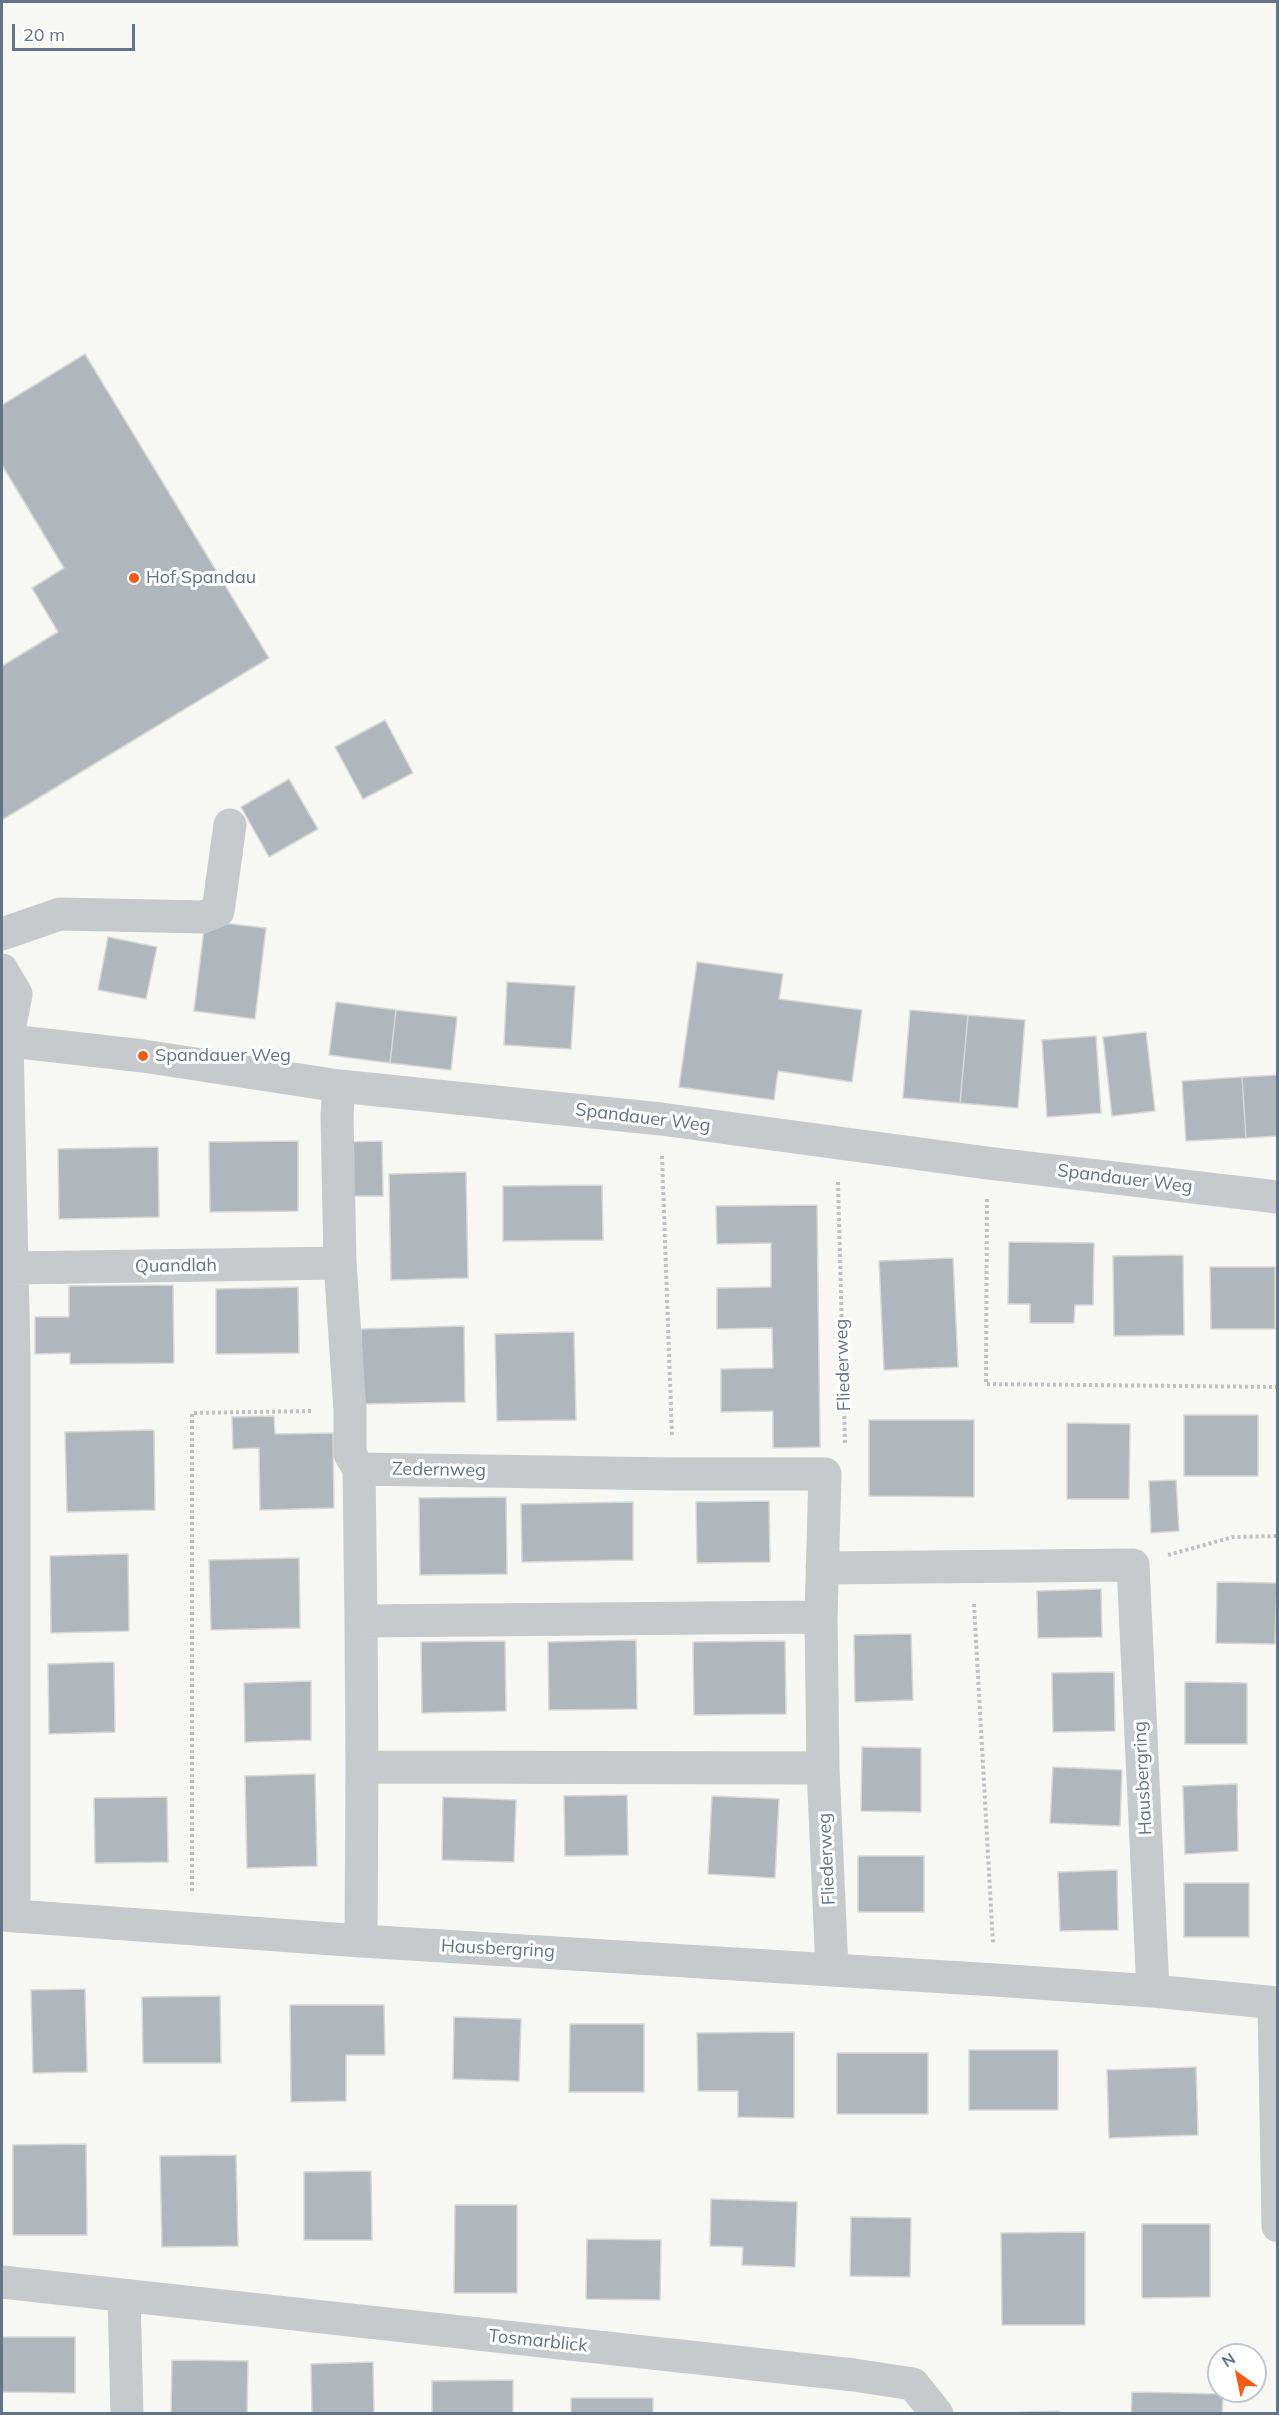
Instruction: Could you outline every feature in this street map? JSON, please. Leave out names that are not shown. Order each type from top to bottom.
[{"type":"street","points":[[2,934],[60,914],[202,917],[218,911],[230,825]]},
{"type":"street","points":[[2,970],[16,994],[4,1041],[13,1268],[8,1915]]},
{"type":"street","name":"Spandauer Weg","points":[[4,1041],[143,1056],[339,1086],[661,1119],[987,1163],[1278,1197]]},
{"type":"street","points":[[339,1086],[337,1115],[340,1263],[350,1410],[350,1454],[359,1468],[362,1941]]},
{"type":"street","name":"Quandlah","points":[[13,1268],[340,1263]]},
{"type":"street","name":"Zedernweg","points":[[359,1468],[673,1474],[825,1474]]},
{"type":"street","name":"Fliederweg","points":[[825,1474],[821,1617],[823,1768],[832,1969]]},
{"type":"street","points":[[822,1568],[1133,1565]]},
{"type":"street","name":"Hausbergring","points":[[1133,1565],[1153,1991]]},
{"type":"street","points":[[361,1621],[821,1617]]},
{"type":"street","points":[[362,1767],[823,1768]]},
{"type":"street","name":"Hausbergring","points":[[8,1915],[192,1930],[995,1980],[1153,1991],[1276,2003],[1278,2226]]},
{"type":"street","name":"Tosmarblick","points":[[2,2282],[854,2375],[914,2385],[937,2414]]},
{"type":"street","points":[[124,2297],[127,2414]]},
{"type":"path","points":[[661,1119],[673,1474]]},
{"type":"path","name":"Fliederweg","points":[[825,1474],[846,1473],[837,1142]]},
{"type":"path","points":[[987,1163],[986,1384],[1278,1387]]},
{"type":"path","points":[[192,1930],[192,1413],[350,1410]]},
{"type":"path","points":[[1133,1565],[1233,1537],[1278,1536]]},
{"type":"path","points":[[972,1567],[995,1980]]},
{"type":"building","name":"Hof Spandau","points":[[85,354],[269,658],[2,820],[2,666],[58,632],[32,588],[64,568],[2,465],[2,405]]},
{"type":"building","points":[[385,720],[413,773],[363,799],[335,747]]},
{"type":"building","points":[[289,779],[318,829],[269,857],[241,807]]},
{"type":"building","points":[[205,921],[266,928],[255,1019],[194,1011]]},
{"type":"building","points":[[108,937],[157,947],[146,999],[98,990]]},
{"type":"building","points":[[697,962],[783,974],[779,999],[862,1010],[852,1082],[778,1071],[774,1100],[679,1087]]},
{"type":"building","points":[[507,982],[575,986],[571,1049],[504,1045]]},
{"type":"building","points":[[336,1002],[396,1010],[390,1063],[329,1055]]},
{"type":"building","points":[[396,1010],[457,1017],[451,1070],[390,1063]]},
{"type":"building","points":[[910,1010],[968,1015],[960,1103],[903,1098]]},
{"type":"building","points":[[968,1015],[1025,1020],[1018,1108],[960,1103]]},
{"type":"building","points":[[1146,1032],[1155,1111],[1112,1116],[1103,1037]]},
{"type":"building","points":[[1096,1036],[1101,1113],[1047,1117],[1042,1040]]},
{"type":"building","points":[[1278,1075],[1278,1136],[1246,1138],[1242,1077]]},
{"type":"building","points":[[1242,1077],[1246,1138],[1186,1141],[1182,1081]]},
{"type":"building","points":[[298,1141],[298,1211],[210,1212],[209,1142]]},
{"type":"building","points":[[382,1141],[383,1196],[347,1196],[346,1142]]},
{"type":"building","points":[[158,1147],[159,1217],[59,1219],[58,1149]]},
{"type":"building","points":[[466,1172],[468,1278],[391,1280],[389,1174]]},
{"type":"building","points":[[602,1185],[603,1240],[503,1241],[503,1186]]},
{"type":"building","points":[[817,1205],[820,1447],[773,1448],[773,1411],[721,1412],[721,1369],[773,1368],[772,1328],[717,1329],[717,1288],[771,1287],[771,1243],[717,1244],[716,1206]]},
{"type":"building","points":[[1009,1242],[1094,1243],[1093,1305],[1075,1305],[1074,1323],[1030,1323],[1030,1304],[1008,1304]]},
{"type":"building","points":[[1183,1255],[1184,1335],[1114,1336],[1113,1256]]},
{"type":"building","points":[[953,1258],[958,1367],[884,1370],[879,1261]]},
{"type":"building","points":[[1210,1267],[1275,1267],[1275,1329],[1211,1329]]},
{"type":"building","points":[[173,1285],[174,1363],[70,1364],[70,1353],[35,1354],[35,1317],[69,1317],[69,1286]]},
{"type":"building","points":[[298,1287],[299,1353],[216,1354],[216,1289]]},
{"type":"building","points":[[464,1326],[465,1402],[362,1404],[361,1329]]},
{"type":"building","points":[[574,1332],[576,1420],[497,1421],[495,1334]]},
{"type":"building","points":[[1184,1415],[1258,1415],[1258,1476],[1184,1476]]},
{"type":"building","points":[[274,1416],[275,1434],[333,1433],[334,1508],[260,1510],[259,1448],[233,1449],[232,1417]]},
{"type":"building","points":[[869,1420],[974,1420],[974,1497],[869,1496]]},
{"type":"building","points":[[1067,1423],[1130,1424],[1129,1499],[1067,1499]]},
{"type":"building","points":[[154,1430],[155,1510],[67,1512],[65,1432]]},
{"type":"building","points":[[1176,1480],[1179,1531],[1151,1533],[1149,1481]]},
{"type":"building","points":[[506,1497],[507,1574],[420,1575],[419,1498]]},
{"type":"building","points":[[769,1501],[770,1562],[697,1563],[696,1502]]},
{"type":"building","points":[[633,1502],[633,1560],[522,1562],[521,1504]]},
{"type":"building","points":[[128,1554],[129,1631],[51,1633],[50,1556]]},
{"type":"building","points":[[299,1558],[300,1628],[211,1630],[209,1560]]},
{"type":"building","points":[[1217,1582],[1277,1583],[1275,1644],[1216,1643]]},
{"type":"building","points":[[1101,1589],[1102,1637],[1038,1638],[1037,1591]]},
{"type":"building","points":[[911,1634],[913,1700],[855,1702],[854,1635]]},
{"type":"building","points":[[636,1640],[637,1709],[549,1710],[548,1642]]},
{"type":"building","points":[[505,1641],[506,1711],[422,1713],[421,1642]]},
{"type":"building","points":[[785,1641],[786,1714],[694,1715],[693,1642]]},
{"type":"building","points":[[114,1662],[115,1732],[49,1734],[48,1664]]},
{"type":"building","points":[[1114,1672],[1115,1731],[1053,1732],[1052,1673]]},
{"type":"building","points":[[311,1681],[311,1740],[245,1742],[244,1683]]},
{"type":"building","points":[[1185,1682],[1247,1683],[1247,1744],[1185,1744]]},
{"type":"building","points":[[862,1747],[921,1748],[921,1812],[861,1811]]},
{"type":"building","points":[[1053,1767],[1122,1770],[1120,1826],[1050,1823]]},
{"type":"building","points":[[315,1774],[317,1866],[247,1868],[245,1776]]},
{"type":"building","points":[[1237,1784],[1238,1851],[1185,1854],[1183,1786]]},
{"type":"building","points":[[627,1795],[628,1855],[565,1856],[564,1796]]},
{"type":"building","points":[[712,1796],[779,1799],[775,1878],[708,1874]]},
{"type":"building","points":[[167,1797],[168,1862],[95,1863],[94,1798]]},
{"type":"building","points":[[443,1797],[516,1800],[514,1862],[442,1860]]},
{"type":"building","points":[[858,1856],[924,1856],[924,1912],[858,1912]]},
{"type":"building","points":[[1117,1870],[1118,1930],[1060,1931],[1058,1872]]},
{"type":"building","points":[[1184,1883],[1249,1883],[1249,1937],[1184,1937]]},
{"type":"building","points":[[85,1989],[87,2072],[33,2073],[31,1990]]},
{"type":"building","points":[[220,1996],[221,2063],[143,2063],[142,1997]]},
{"type":"building","points":[[290,2005],[384,2005],[385,2055],[346,2055],[346,2101],[291,2102]]},
{"type":"building","points":[[454,2017],[521,2019],[519,2081],[453,2079]]},
{"type":"building","points":[[570,2024],[644,2024],[644,2092],[569,2092]]},
{"type":"building","points":[[794,2032],[794,2118],[738,2117],[738,2091],[698,2091],[697,2033]]},
{"type":"building","points":[[969,2050],[1058,2050],[1058,2110],[969,2110]]},
{"type":"building","points":[[837,2053],[928,2053],[928,2114],[837,2114]]},
{"type":"building","points":[[1196,2067],[1198,2135],[1109,2138],[1107,2070]]},
{"type":"building","points":[[86,2144],[87,2235],[13,2235],[13,2145]]},
{"type":"building","points":[[236,2155],[238,2246],[162,2247],[160,2156]]},
{"type":"building","points":[[371,2171],[372,2240],[304,2240],[304,2172]]},
{"type":"building","points":[[711,2199],[797,2202],[795,2267],[742,2265],[743,2247],[710,2246]]},
{"type":"building","points":[[455,2205],[517,2205],[517,2293],[454,2293]]},
{"type":"building","points":[[851,2217],[911,2218],[910,2277],[850,2276]]},
{"type":"building","points":[[1142,2224],[1210,2224],[1210,2297],[1142,2298]]},
{"type":"building","points":[[1085,2232],[1085,2325],[1002,2325],[1001,2233]]},
{"type":"building","points":[[587,2239],[661,2240],[660,2300],[586,2299]]},
{"type":"building","points":[[2,2337],[75,2337],[75,2393],[2,2392]]},
{"type":"building","points":[[172,2360],[248,2361],[247,2414],[171,2414]]},
{"type":"building","points":[[373,2362],[374,2414],[312,2414],[311,2364]]},
{"type":"building","points":[[513,2380],[513,2414],[432,2414],[432,2381]]},
{"type":"building","points":[[1132,2392],[1207,2394],[1207,2403],[1223,2403],[1222,2414],[1131,2414]]},
{"type":"building","points":[[571,2398],[653,2398],[653,2414],[571,2414]]},
{"type":"building","points":[[1059,2411],[1059,2414],[1000,2413]]},
{"type":"place","name":"Hof Spandau","points":[[134,578]]},
{"type":"place","name":"Spandauer Weg","points":[[143,1056]]}]
